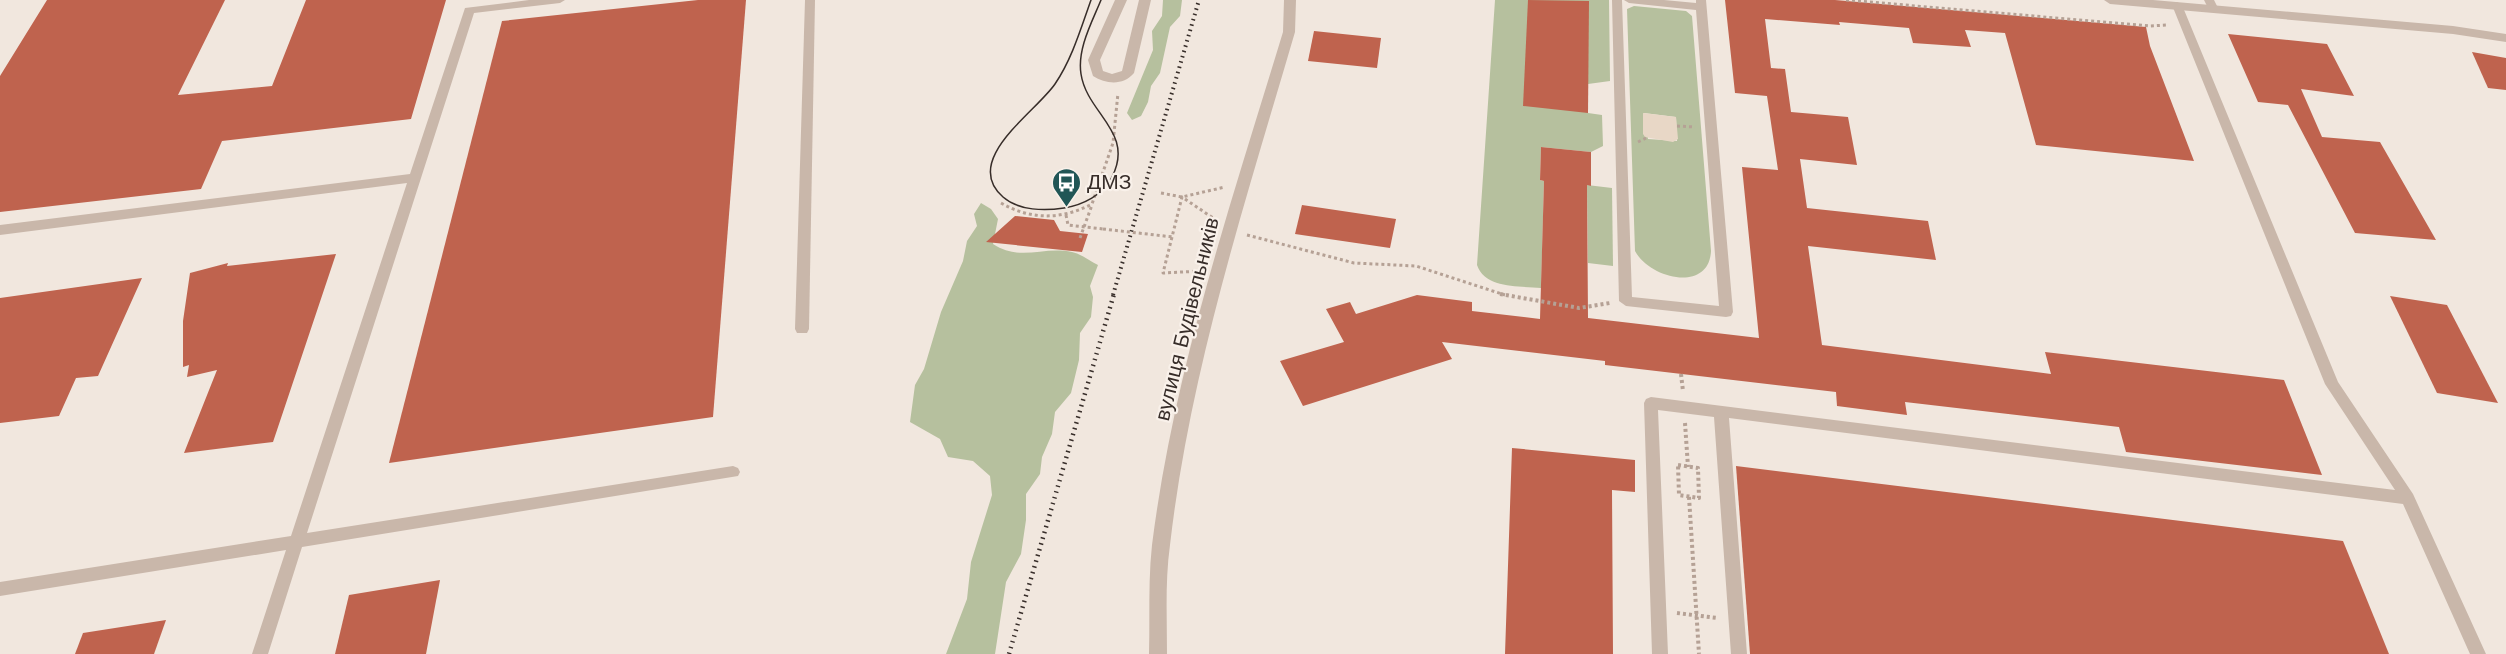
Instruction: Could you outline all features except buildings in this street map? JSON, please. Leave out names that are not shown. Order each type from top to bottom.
[{"type":"street","points":[[1121,0],[1094,60],[1096,73],[1109,80],[1120,78],[1128,73],[1145,0]]},
{"type":"street","name":"вулиця Будівельників","points":[[1158,654],[1161,548],[1169,490],[1207,309],[1288,32],[1290,0]]},
{"type":"street","points":[[2110,0],[2177,5],[2211,4],[2506,38]]},
{"type":"lane","points":[[260,654],[469,10],[560,0]]},
{"type":"lane","points":[[802,329],[810,0]]},
{"type":"lane","points":[[1617,0],[1626,301],[1726,312],[1701,3],[1629,0]]},
{"type":"lane","points":[[2177,5],[2332,384],[2408,498],[2478,654]]},
{"type":"lane","points":[[0,230],[414,178]]},
{"type":"lane","points":[[1660,654],[1651,403],[2408,498]]},
{"type":"lane","points":[[1721,413],[1739,654]]},
{"type":"lane","points":[[0,589],[733,472]]},
{"type":"path","points":[[1846,0],[2150,26],[2185,24]]},
{"type":"path","points":[[1080,238],[1113,143],[1120,78]]},
{"type":"path","points":[[1182,197],[1244,182]]},
{"type":"path","points":[[1161,193],[1182,197],[1230,230],[1354,263],[1416,266],[1508,296],[1579,308],[1626,301]]},
{"type":"path","points":[[1182,197],[1163,273],[1218,270]]},
{"type":"path","points":[[1001,203],[1016,212],[1035,216],[1066,215],[1092,204]]},
{"type":"path","points":[[1066,215],[1068,225],[1173,237]]},
{"type":"path","points":[[1681,374],[1688,467]]},
{"type":"path","points":[[1678,465],[1688,467],[1698,468],[1699,498],[1679,495],[1678,465]]},
{"type":"path","points":[[1689,497],[1699,654]]},
{"type":"path","points":[[1658,611],[1736,621]]},
{"type":"green space","points":[[1163,0],[1182,0],[1180,16],[1170,27],[1160,73],[1151,86],[1148,102],[1141,116],[1132,120],[1127,113],[1153,50],[1152,31],[1162,16]]},
{"type":"green space","points":[[1495,0],[1609,0],[1610,81],[1588,84],[1588,113],[1602,115],[1603,146],[1591,152],[1541,147],[1540,180],[1544,181],[1541,288],[1504,285],[1495,282],[1481,273],[1477,265]]},
{"type":"green space","points":[[1634,6],[1686,11],[1692,16],[1711,251],[1708,264],[1700,273],[1690,277],[1678,277],[1653,269],[1642,261],[1635,251],[1627,9]],"holes":[[[1644,113],[1676,117],[1677,141],[1648,139]]]},
{"type":"green space","points":[[1587,185],[1612,188],[1613,266],[1588,263]]},
{"type":"green space","points":[[981,203],[991,209],[998,219],[993,244],[1003,249],[1022,253],[1072,252],[1098,265],[1090,286],[1093,297],[1091,317],[1080,333],[1079,360],[1071,393],[1055,412],[1052,434],[1042,457],[1040,474],[1026,494],[1026,520],[1021,554],[1006,582],[995,654],[946,654],[967,599],[971,562],[992,495],[990,476],[973,461],[948,457],[940,439],[910,422],[915,385],[924,369],[941,312],[963,261],[967,241],[977,226],[974,214]]},
{"type":"shaded area","points":[[1643,113],[1676,117],[1678,139],[1673,142],[1645,137]]},
{"type":"tram line","points":[[1091,0],[1076,43],[1055,84],[1006,138],[996,153],[991,168],[992,183],[1009,202],[1041,210],[1071,207],[1098,194],[1112,177],[1118,161],[1118,148],[1114,135],[1085,88],[1080,65],[1086,36],[1101,0]]},
{"type":"railway","points":[[1113,295],[1199,0]]},
{"type":"railway","points":[[1009,654],[1114,294]]},
{"type":"place","name":"ДМЗ","points":[[1066,208]]}]
